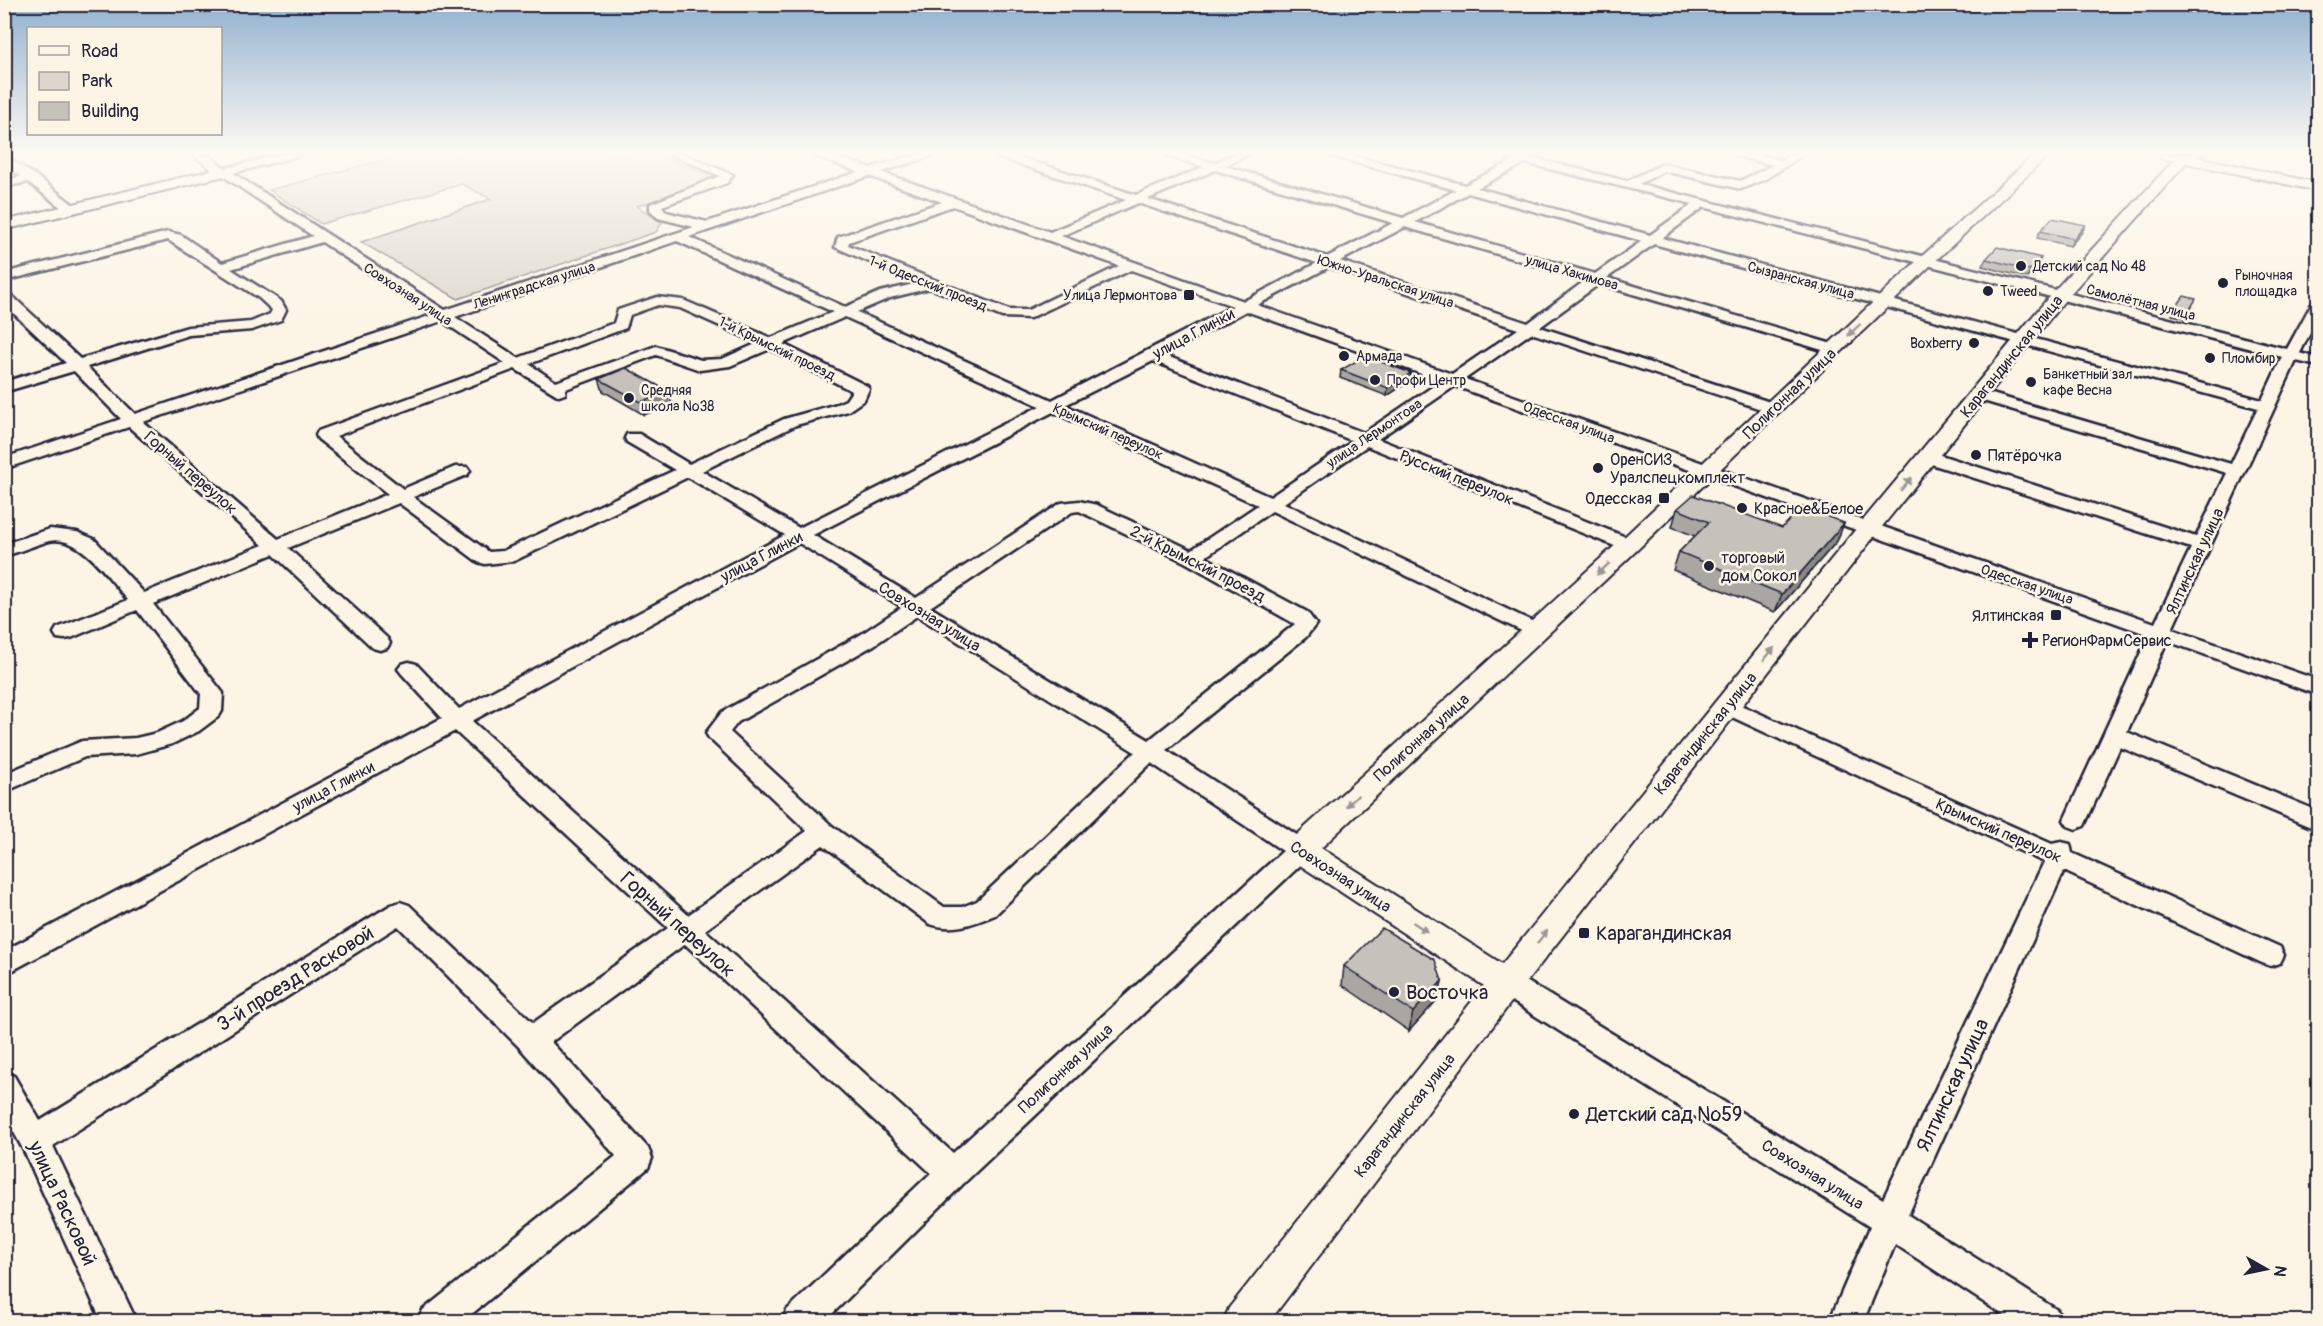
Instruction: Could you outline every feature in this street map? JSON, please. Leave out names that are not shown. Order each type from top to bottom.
[{"type":"main road","points":[[4,226],[44,216]]},
{"type":"main road","name":"Полигонная улица","points":[[1300,850],[1629,545],[1882,302],[1975,216]]},
{"type":"main road","name":"Карагандинская улица","points":[[1243,1322],[1506,983],[1868,529],[2060,296],[2130,216]]},
{"type":"main road","name":"Совхозная улица","points":[[1300,850],[1506,983]]},
{"type":"street","name":"Совхозная улица","points":[[289,216],[557,390],[656,350],[700,364],[725,363],[772,344]]},
{"type":"street","points":[[669,216],[707,226]]},
{"type":"street","name":"Ленинградская улица","points":[[4,464],[537,284],[576,273],[738,216]]},
{"type":"street","name":"1-й Одесский проезд","points":[[913,216],[843,240],[841,243],[844,249],[929,284],[1007,314],[1019,315],[1030,314],[1129,266]]},
{"type":"street","name":"Одесская улица","points":[[991,216],[2319,688]]},
{"type":"street","points":[[1048,237],[1097,216]]},
{"type":"street","name":"Южно-Уральская улица","points":[[1191,216],[1773,408]]},
{"type":"street","name":"улица Хакимова","points":[[1381,216],[1834,349]]},
{"type":"street","name":"улица Глинки","points":[[4,964],[799,535],[1152,355],[1413,216]]},
{"type":"street","name":"Сызранская улица","points":[[1565,216],[2267,406]]},
{"type":"street","name":"улица Лермонтова","points":[[1192,558],[1531,327],[1683,216]]},
{"type":"street","name":"Самолётная улица","points":[[1755,216],[2319,362]]},
{"type":"street","points":[[4,277],[168,236],[176,238],[272,300],[251,312],[4,387]]},
{"type":"street","name":"Крымский переулок","points":[[676,236],[1271,504],[1537,631]]},
{"type":"street","points":[[220,268],[322,238]]},
{"type":"street","points":[[772,344],[885,296],[929,284]]},
{"type":"street","name":"Горный переулок","points":[[4,296],[132,421],[277,548],[380,643]]},
{"type":"street","name":"1-й Крымский проезд","points":[[516,365],[621,325],[623,314],[657,301],[683,304],[772,344],[861,389],[860,396],[852,404],[837,410],[804,416],[687,470]]},
{"type":"street","name":"Ялтинская улица","points":[[2076,820],[2116,736],[2161,631],[2291,355],[2319,305]]},
{"type":"street","name":"Русский переулок","points":[[1152,355],[1629,545]]},
{"type":"street","points":[[516,365],[324,435],[485,558],[495,559],[507,556],[687,470]]},
{"type":"street","points":[[1979,395],[2237,471]]},
{"type":"street","name":"Совхозная улица","points":[[633,438],[799,535],[1150,751],[1300,850]]},
{"type":"street","points":[[1928,457],[2202,544]]},
{"type":"street","points":[[64,633],[461,471]]},
{"type":"street","name":"2-й Крымский проезд","points":[[823,832],[717,732],[730,717],[867,640],[917,609],[1067,507],[1079,506],[1091,509],[1192,558],[1300,616],[1306,624],[1150,751]]},
{"type":"street","points":[[4,550],[50,535],[87,543],[141,603],[212,693],[211,711],[191,726],[164,739],[136,746],[82,749],[4,784]]},
{"type":"street","name":"Горный переулок","points":[[409,669],[456,720],[952,1173]]},
{"type":"street","name":"Крымский переулок","points":[[1727,706],[2059,854],[2271,955]]},
{"type":"street","points":[[2116,736],[2319,821]]},
{"type":"street","points":[[531,1040],[823,832],[939,917],[964,917],[986,908],[1150,751]]},
{"type":"street","name":"Полигонная улица","points":[[799,1322],[952,1173],[1300,850]]},
{"type":"street","name":"Ялтинская улица","points":[[1846,1322],[1889,1221],[2059,854]]},
{"type":"street","name":"3-й проезд Расковой","points":[[35,1141],[399,912],[531,1040],[637,1158],[435,1322]]},
{"type":"street","name":"Совхозная улица","points":[[1506,983],[1889,1221],[2045,1322]]},
{"type":"street","name":"улица Расковой","points":[[4,1085],[35,1141],[120,1322]]},
{"type":"green space","points":[[309,216],[350,216],[321,224]]},
{"type":"green space","points":[[440,216],[652,216],[662,223],[656,232],[458,299],[361,242]]},
{"type":"building","points":[[2052,218],[2085,225],[2074,239],[2040,231]]},
{"type":"building","points":[[1997,247],[2041,258],[2030,270],[1986,259]]},
{"type":"building","points":[[2184,296],[2196,299],[2189,311],[2176,307]]},
{"type":"building","points":[[1365,356],[1411,373],[1388,388],[1341,370]]},
{"type":"building","points":[[626,368],[668,391],[641,402],[599,379]]},
{"type":"building","points":[[1693,495],[1782,528],[1802,507],[1844,523],[1782,594],[1679,552],[1709,522],[1677,509]]},
{"type":"building","points":[[1382,928],[1435,960],[1442,981],[1413,1012],[1344,966]]},
{"type":"place","name":"Детский сад № 48","points":[[2021,266]]},
{"type":"place","name":"Рыночная площадка","points":[[2223,283]]},
{"type":"place","name":"Tweed","points":[[1988,291]]},
{"type":"place","name":"Улица Лермонтова","points":[[1189,295]]},
{"type":"place","name":"Boxberry","points":[[1974,343]]},
{"type":"place","name":"Армада","points":[[1344,356]]},
{"type":"place","name":"Пломбир","points":[[2210,358]]},
{"type":"place","name":"Профи Центр","points":[[1375,380]]},
{"type":"place","name":"Банкетный зал кафе Весна","points":[[2031,382]]},
{"type":"place","name":"Средняя школа №38","points":[[629,398]]},
{"type":"place","name":"Пятёрочка","points":[[1976,455]]},
{"type":"place","name":"ОренСИЗ Уралспецкомплект","points":[[1598,468]]},
{"type":"place","name":"Одесская","points":[[1664,498]]},
{"type":"place","name":"Красное&Белое","points":[[1742,508]]},
{"type":"place","name":"торговый дом Сокол","points":[[1709,566]]},
{"type":"place","name":"Ялтинская","points":[[2056,615]]},
{"type":"place","name":"РегионФармСервис","points":[[2030,640]]},
{"type":"place","name":"Карагандинская","points":[[1584,933]]},
{"type":"place","name":"Восточка","points":[[1394,992]]},
{"type":"place","name":"Детский сад №59","points":[[1574,1114]]}]
